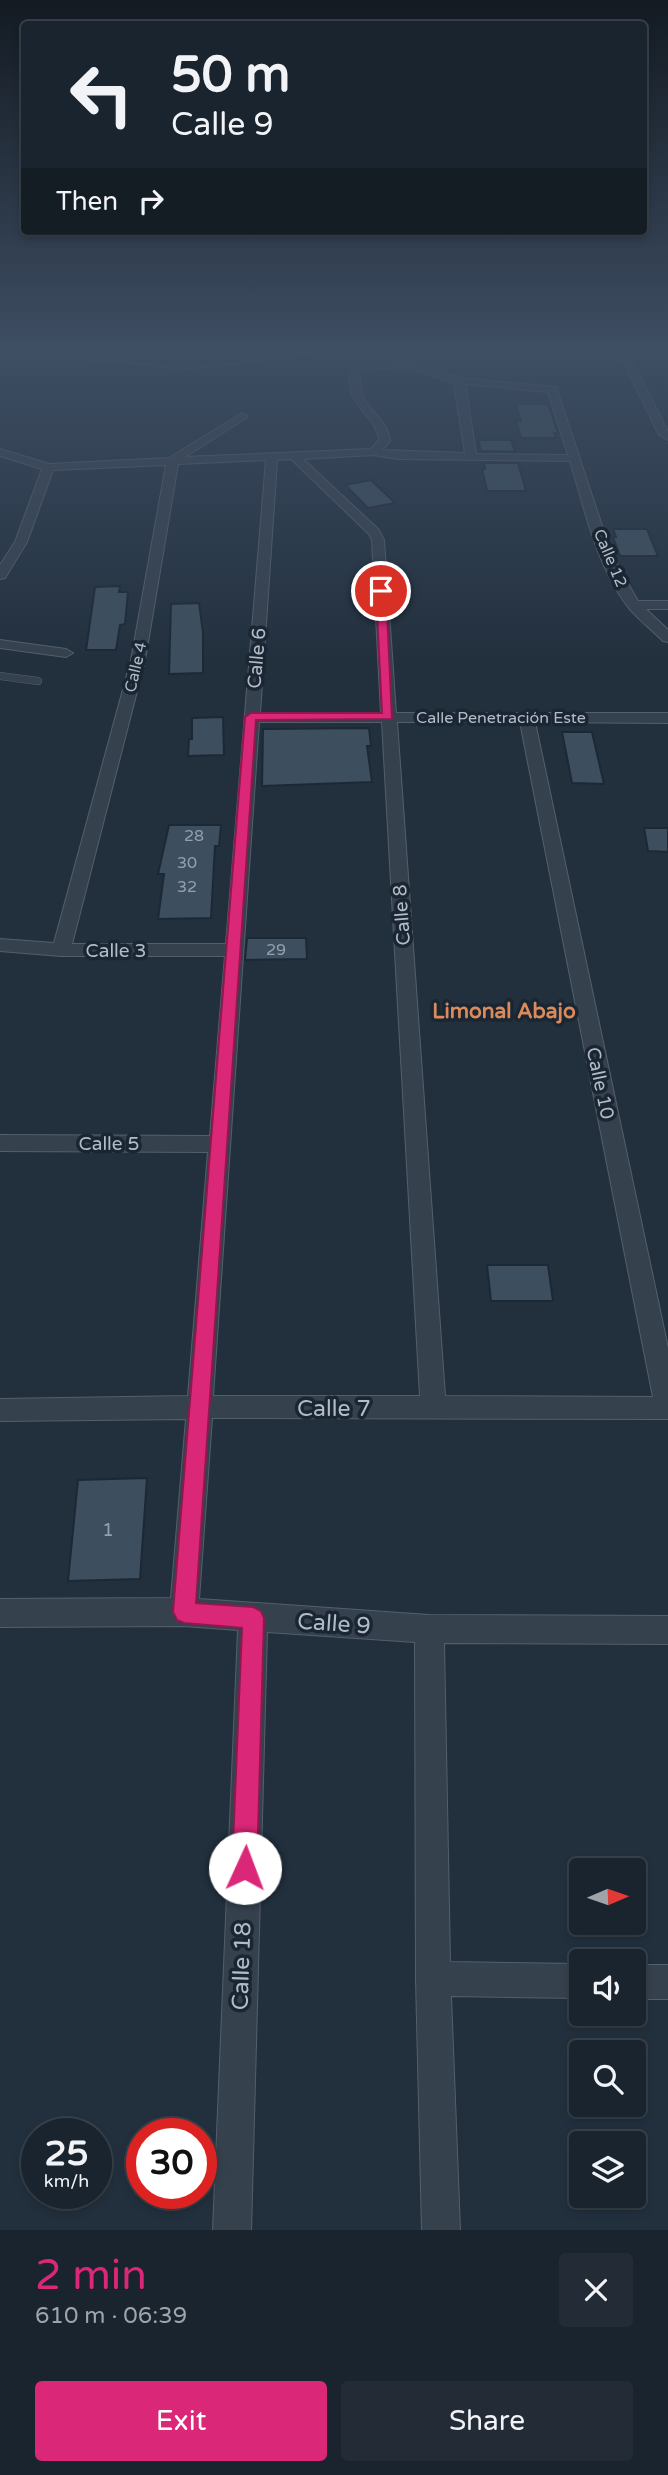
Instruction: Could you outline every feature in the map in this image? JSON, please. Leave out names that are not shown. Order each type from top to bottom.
[{"type":"street","points":[[0,452],[48,467],[373,452]]},
{"type":"street","points":[[173,460],[185,452]]},
{"type":"street","points":[[374,452],[398,456],[576,458]]},
{"type":"street","points":[[470,452],[471,458]]},
{"type":"street","name":"Calle 12","points":[[574,452],[607,556],[619,583],[634,605],[668,638]]},
{"type":"street","name":"Calle 8","points":[[295,456],[377,536],[433,1408]]},
{"type":"street","name":"Calle 6","points":[[184,1612],[232,950],[272,457]]},
{"type":"street","name":"Calle 4","points":[[61,950],[138,660],[173,460]]},
{"type":"street","points":[[0,575],[48,467]]},
{"type":"street","points":[[634,605],[668,605]]},
{"type":"street","points":[[0,644],[66,653]]},
{"type":"street","name":"Calle Penetración Este","points":[[251,717],[526,716],[667,722]]},
{"type":"street","name":"Calle 10","points":[[526,716],[668,1408]]},
{"type":"street","name":"Calle 3","points":[[0,945],[61,950],[232,950]]},
{"type":"street","name":"Calle 5","points":[[0,1143],[219,1144]]},
{"type":"street","name":"Calle 7","points":[[0,1410],[199,1407],[668,1408]]},
{"type":"street","name":"Calle 9","points":[[0,1613],[184,1612],[429,1629],[668,1630]]},
{"type":"street","name":"Calle 18","points":[[232,2230],[253,1618]]},
{"type":"street","points":[[429,1629],[433,1979],[441,2230]]},
{"type":"street","points":[[433,1979],[569,1981]]},
{"type":"street","points":[[646,1982],[668,1982]]},
{"type":"lane","points":[[0,676],[38,681]]},
{"type":"building","points":[[484,463],[518,463],[526,491],[487,491],[482,469],[485,469]]},
{"type":"building","points":[[371,480],[395,503],[368,508],[345,485]]},
{"type":"building","points":[[613,529],[647,529],[658,556],[620,556]]},
{"type":"building","points":[[120,586],[119,592],[128,592],[125,624],[120,625],[116,650],[86,650],[95,587]]},
{"type":"building","points":[[199,603],[203,632],[203,673],[169,674],[171,604]]},
{"type":"building","points":[[223,717],[224,755],[188,756],[189,739],[192,739],[192,718]]},
{"type":"building","points":[[369,728],[371,746],[367,746],[372,782],[262,786],[263,729]]},
{"type":"building","points":[[562,732],[592,732],[604,784],[572,783]]},
{"type":"building","points":[[169,825],[221,825],[219,846],[215,846],[211,918],[158,919],[164,874],[158,874]]},
{"type":"building","points":[[644,828],[668,828],[668,852],[648,851]]},
{"type":"building","points":[[247,938],[306,938],[307,959],[245,960]]},
{"type":"building","points":[[487,1265],[548,1265],[553,1301],[491,1301]]},
{"type":"building","points":[[147,1478],[140,1579],[68,1581],[78,1480]]},
{"type":"district","name":"Limonal Abajo","points":[[504,1011]]},
{"type":"route","points":[[245,1868],[253,1618],[184,1612],[251,717],[388,716],[381,591]]}]
